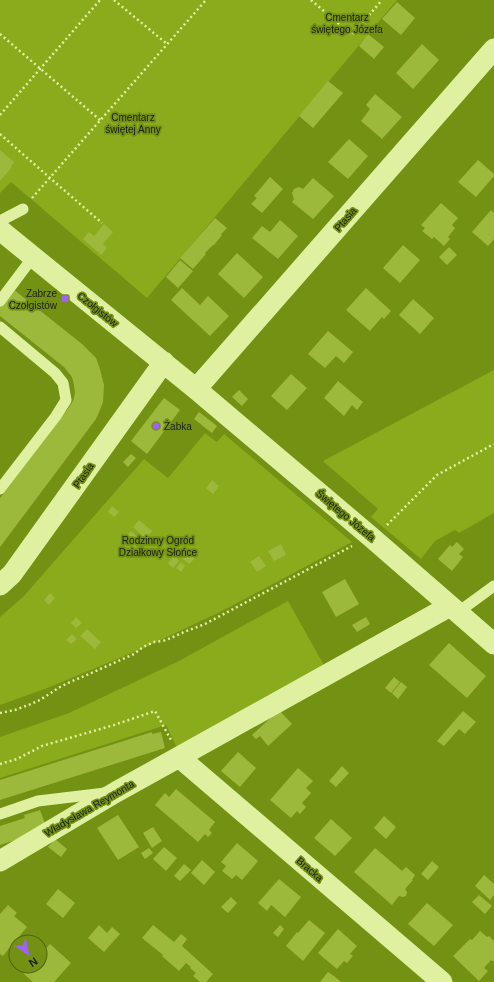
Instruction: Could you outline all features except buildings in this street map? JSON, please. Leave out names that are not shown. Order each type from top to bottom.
[{"type":"street","name":"Ptasia","points":[[196,389],[494,48]]},
{"type":"street","name":"Czołgistów","points":[[0,230],[196,389]]},
{"type":"street","name":"Ptasia","points":[[0,585],[12,574],[164,362]]},
{"type":"street","name":"Świętego Józefa","points":[[196,389],[371,537],[494,644]]},
{"type":"street","name":"Władysława Reymonta","points":[[0,861],[178,757],[454,609]]},
{"type":"street","name":"Bracka","points":[[178,757],[442,982]]},
{"type":"lane","points":[[0,221],[23,209]]},
{"type":"lane","points":[[0,301],[33,257]]},
{"type":"lane","points":[[0,327],[55,373],[63,383],[66,400],[56,416],[0,489]]},
{"type":"lane","points":[[454,609],[492,592]]},
{"type":"lane","points":[[0,814],[38,801],[116,792]]},
{"type":"path","points":[[0,115],[100,0]]},
{"type":"path","points":[[114,0],[167,44]]},
{"type":"path","points":[[23,209],[206,0]]},
{"type":"path","points":[[311,0],[352,35],[382,0]]},
{"type":"path","points":[[0,34],[100,120]]},
{"type":"path","points":[[0,134],[102,222]]},
{"type":"path","points":[[0,713],[15,710],[31,704],[60,687],[134,654],[143,647],[154,642],[172,638],[205,624],[371,537],[379,532],[437,475],[494,444]]},
{"type":"path","points":[[0,764],[17,759],[42,746],[114,725],[155,710],[170,736],[178,757]]},
{"type":"green space","name":"Cmentarz świętej Anny","points":[[0,0],[397,0],[147,298],[11,182],[0,193]]},
{"type":"green space","points":[[494,370],[494,513],[459,533],[455,530],[435,541],[421,559],[371,517],[378,509],[323,461]]},
{"type":"green space","name":"Rodzinny Ogród Działkowy Słońce","points":[[205,433],[217,442],[224,434],[352,542],[222,611],[148,646],[50,687],[0,705],[0,617],[23,597],[144,459],[168,478]]},
{"type":"green space","points":[[288,601],[325,667],[179,752],[166,725],[0,778],[0,737],[69,713],[179,661]]},
{"type":"place","name":"Zabrze Czołgistów","points":[[65,299]]},
{"type":"place","name":"Żabka","points":[[156,426]]},
{"type":"park label","name":"Cmentarz świętego Józefa","points":[[347,22]]}]
